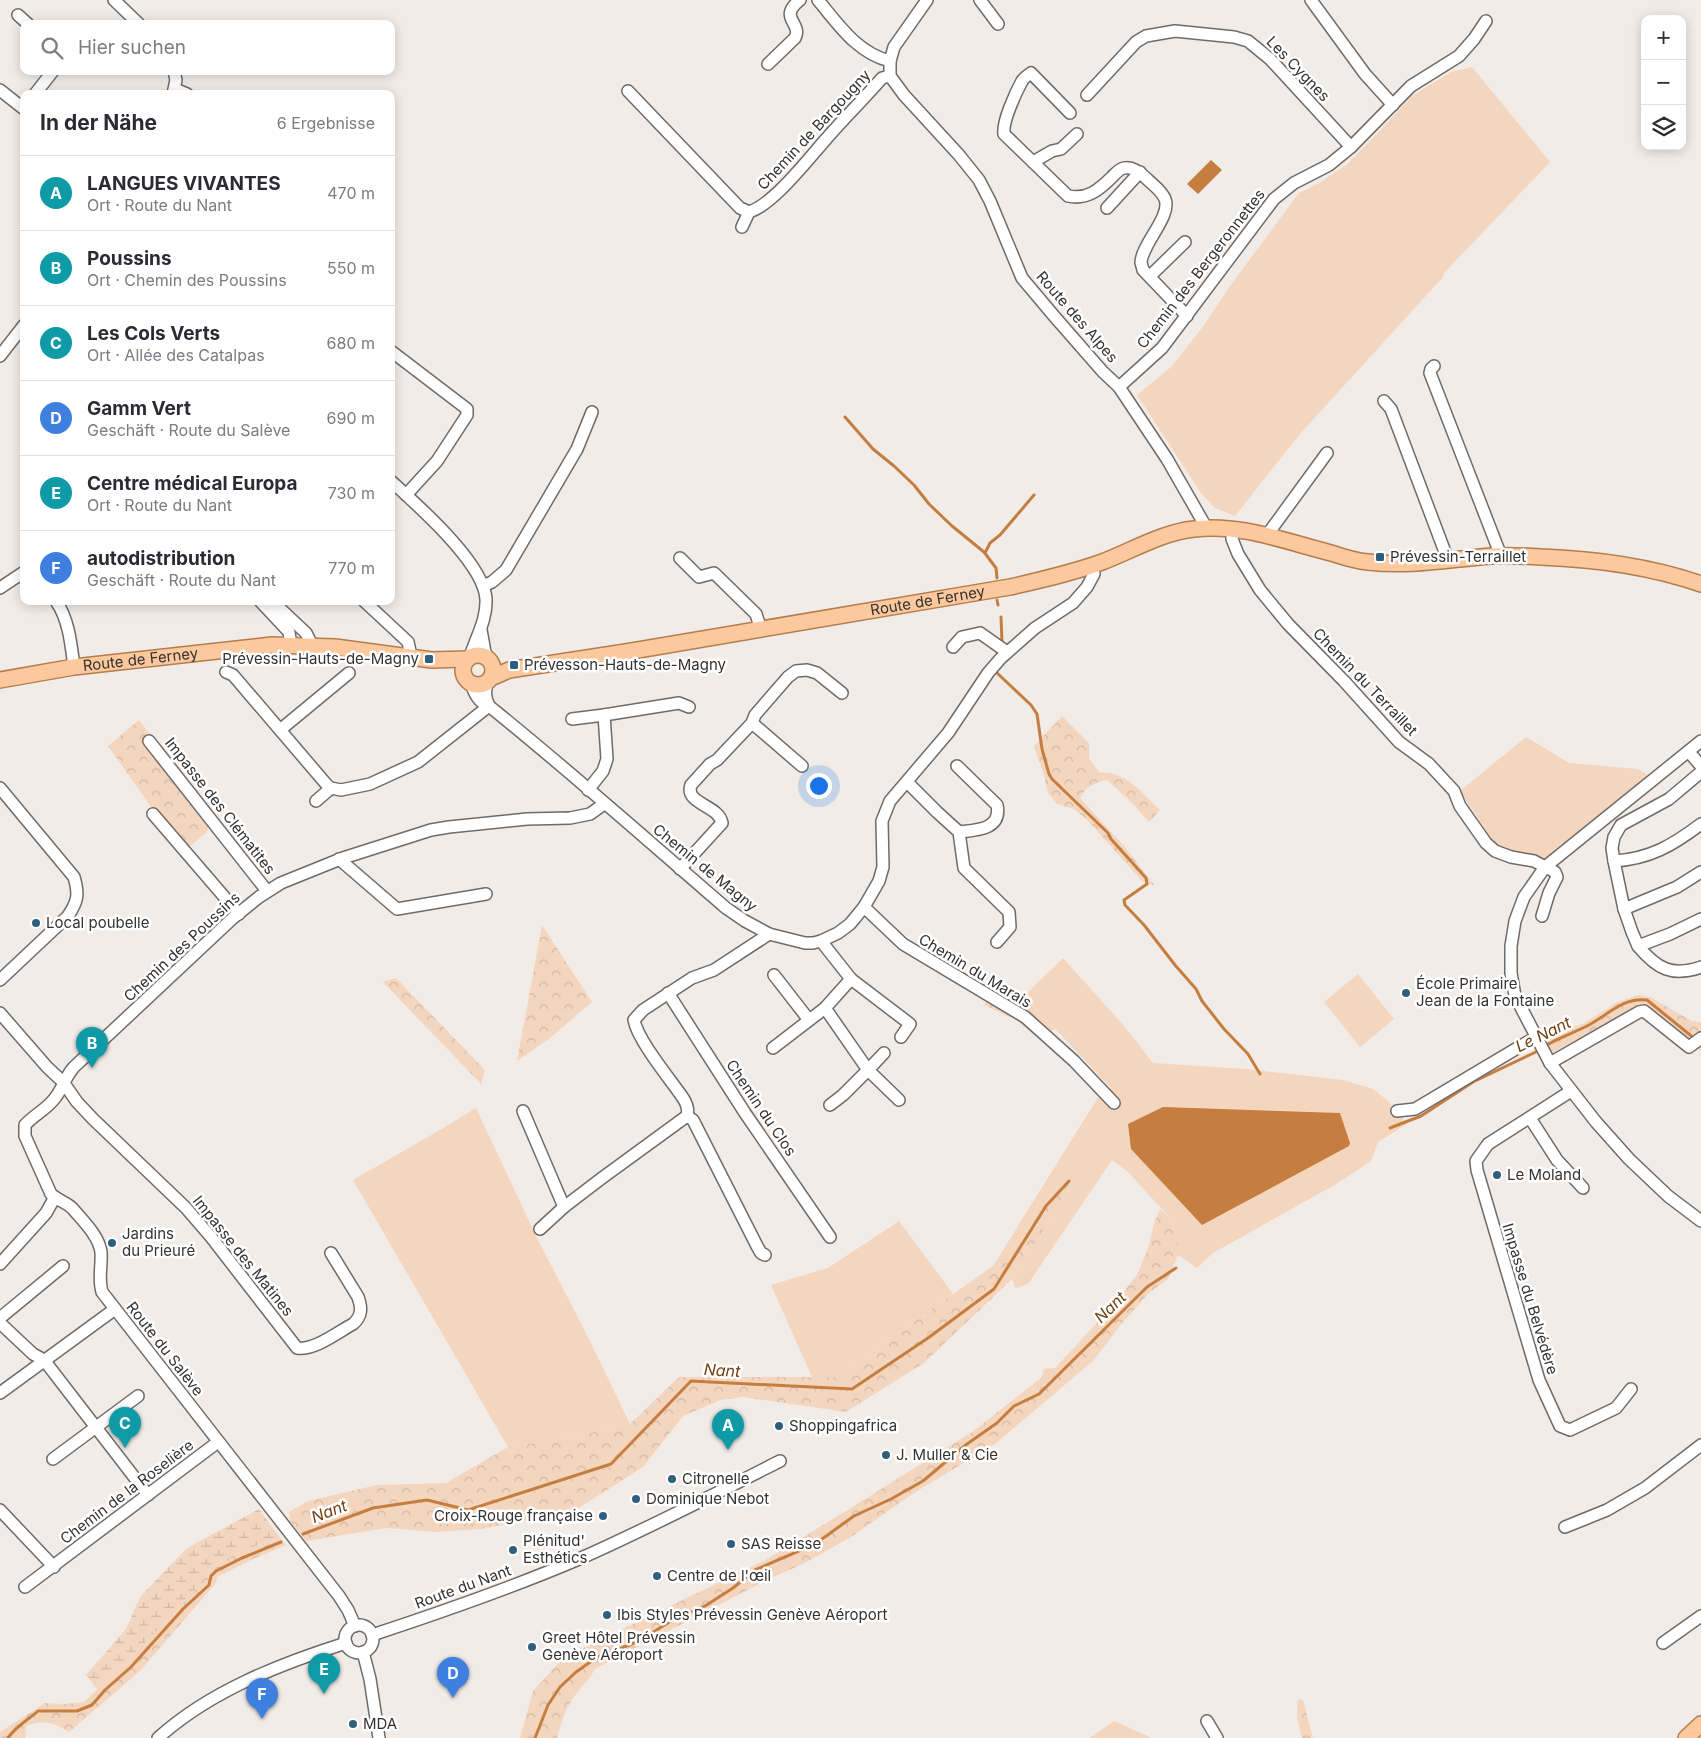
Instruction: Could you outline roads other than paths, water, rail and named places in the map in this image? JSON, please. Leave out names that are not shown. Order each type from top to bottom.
[{"type":"main road","name":"Route de Ferney","points":[[490,671],[509,670],[761,630],[1010,587],[1092,566],[1182,530],[1206,527],[1232,529],[1268,537],[1359,561],[1394,564],[1430,563],[1501,556],[1568,558],[1636,566],[1701,584]]},
{"type":"main road","name":"Route de Ferney","points":[[0,680],[74,667],[247,647],[291,645],[312,645],[432,660],[451,667],[467,680]]},
{"type":"main road","points":[[481,655],[490,671],[480,685],[467,680],[463,666],[468,658],[481,655]]},
{"type":"main road","name":"Route de Ferney","points":[[432,660],[468,658]]},
{"type":"main road","points":[[1686,1738],[1701,1724]]},
{"type":"street","points":[[114,0],[135,20]]},
{"type":"street","points":[[768,64],[795,38],[797,34],[796,28],[791,22],[790,10],[800,0]]},
{"type":"street","points":[[818,0],[846,34],[862,47],[880,58],[890,61]]},
{"type":"street","points":[[890,76],[890,61],[894,47],[927,0]]},
{"type":"street","points":[[980,0],[998,24]]},
{"type":"street","points":[[1311,0],[1365,74],[1393,105]]},
{"type":"street","points":[[18,15],[24,20]]},
{"type":"street","name":"Chemin des Bergeronnettes","points":[[1120,387],[1162,348],[1257,219],[1274,199],[1294,183],[1328,165],[1351,147],[1411,86],[1459,56],[1486,21]]},
{"type":"street","name":"Les Cygnes","points":[[1087,95],[1136,42],[1146,36],[1175,31],[1234,37],[1248,41],[1265,55],[1351,147]]},
{"type":"street","points":[[1070,113],[1031,73],[1023,79],[1003,128],[1004,134],[1068,196],[1086,197],[1095,192],[1120,170],[1126,168],[1140,172],[1162,193],[1166,200],[1165,209],[1159,225],[1143,254],[1141,263],[1144,270],[1187,316]]},
{"type":"street","points":[[38,90],[50,75]]},
{"type":"street","points":[[174,90],[175,75]]},
{"type":"street","name":"Chemin de Bargougny","points":[[749,212],[759,210],[800,170],[882,78],[890,76]]},
{"type":"street","name":"Route des Alpes","points":[[890,76],[904,95],[959,155],[979,180],[990,201],[1022,278],[1104,372],[1120,387],[1167,459],[1206,527]]},
{"type":"street","points":[[0,90],[20,105]]},
{"type":"street","points":[[628,91],[740,208],[749,212],[742,226]]},
{"type":"street","points":[[1033,162],[1052,151],[1061,149],[1077,134]]},
{"type":"street","points":[[1106,208],[1140,172]]},
{"type":"street","points":[[1150,276],[1185,242]]},
{"type":"street","points":[[0,356],[20,330]]},
{"type":"street","points":[[395,354],[467,408],[467,415],[445,451],[406,495]]},
{"type":"street","points":[[1434,366],[1430,373],[1501,556]]},
{"type":"street","points":[[1384,401],[1391,410],[1452,560]]},
{"type":"street","points":[[483,586],[492,582],[506,570],[578,448],[592,412]]},
{"type":"street","points":[[1404,427],[1452,560]]},
{"type":"street","points":[[1268,537],[1270,531],[1327,453]]},
{"type":"street","points":[[395,485],[433,519],[449,537],[472,567],[483,586],[485,608],[481,630],[468,658]]},
{"type":"street","name":"Chemin du Terraillet","points":[[1232,529],[1232,539],[1238,554],[1260,590],[1288,624],[1400,742],[1429,764],[1454,791],[1460,806],[1486,842],[1495,850],[1511,857],[1534,861],[1545,867]]},
{"type":"street","points":[[680,558],[699,577],[714,573],[756,614],[761,630]]},
{"type":"street","name":"Chemin de Magny","points":[[467,680],[482,704],[489,706],[551,756],[604,804],[745,922],[769,934],[804,943],[813,943],[838,933],[850,924],[875,890],[882,872],[882,831],[885,811],[897,792],[948,733],[988,673],[1007,652],[1036,628],[1073,603],[1087,587],[1094,574],[1092,566]]},
{"type":"street","points":[[0,588],[20,575]]},
{"type":"street","points":[[62,605],[68,627],[74,667]]},
{"type":"street","points":[[264,605],[289,632],[291,645]]},
{"type":"street","points":[[276,605],[306,633],[312,645]]},
{"type":"street","points":[[368,605],[408,642],[411,656]]},
{"type":"street","points":[[226,672],[233,674],[327,786],[341,790],[370,784],[418,762],[489,706],[485,692],[490,671],[481,630]]},
{"type":"street","points":[[953,647],[962,637],[980,633],[1007,652]]},
{"type":"street","points":[[680,868],[722,823],[721,818],[717,814],[691,795],[689,790],[691,785],[752,723],[754,715],[788,677],[796,671],[807,670],[817,673],[842,693]]},
{"type":"street","points":[[280,730],[348,673]]},
{"type":"street","points":[[572,719],[604,716],[680,703],[689,707]]},
{"type":"street","points":[[588,790],[603,771],[606,759],[604,716]]},
{"type":"street","points":[[752,723],[802,766]]},
{"type":"street","name":"Impasse des Clématites","points":[[148,741],[267,891]]},
{"type":"street","points":[[1701,766],[1697,747],[1545,867],[1524,897],[1516,920],[1511,946],[1510,973],[1516,996],[1537,1040],[1547,1058],[1571,1091],[1596,1122],[1645,1175],[1668,1196],[1701,1221]]},
{"type":"street","points":[[957,766],[997,805],[998,812],[993,823],[983,829],[959,832]]},
{"type":"street","points":[[1701,772],[1669,799],[1621,824],[1614,837],[1612,848],[1624,909],[1638,946],[1647,957],[1663,969],[1674,972],[1688,972],[1701,967]]},
{"type":"street","points":[[907,782],[959,832],[964,868],[1009,912],[1010,927],[997,942]]},
{"type":"street","points":[[0,788],[74,877],[77,891],[76,905],[68,916],[0,980]]},
{"type":"street","points":[[316,801],[331,788]]},
{"type":"street","name":"Chemin des Poussins","points":[[63,1082],[74,1067],[239,914],[267,891],[281,883],[339,859],[431,830],[527,819],[570,818],[590,814],[604,804]]},
{"type":"street","points":[[153,814],[239,914]]},
{"type":"street","points":[[1614,861],[1629,860],[1655,853],[1701,824]]},
{"type":"street","points":[[339,859],[397,910],[486,894]]},
{"type":"street","points":[[1542,916],[1549,893],[1557,878],[1555,872],[1545,867]]},
{"type":"street","points":[[1624,909],[1677,887],[1701,872]]},
{"type":"street","name":"Chemin du Marais","points":[[864,907],[903,944],[1025,1017],[1074,1061],[1114,1103]]},
{"type":"street","points":[[1638,946],[1701,920]]},
{"type":"street","points":[[687,1116],[687,1106],[684,1098],[643,1040],[635,1027],[634,1020],[643,1010],[668,993],[692,978],[714,970],[769,934]]},
{"type":"street","points":[[821,941],[851,979],[910,1024],[901,1037]]},
{"type":"street","points":[[774,975],[809,1020]]},
{"type":"street","points":[[773,1048],[825,1008],[851,979]]},
{"type":"street","name":"Chemin du Clos","points":[[668,993],[745,1113],[830,1237]]},
{"type":"street","points":[[825,1008],[868,1070],[899,1100]]},
{"type":"street","points":[[1547,1058],[1644,1011],[1689,1047],[1696,1042]]},
{"type":"street","points":[[0,1013],[47,1067],[63,1082]]},
{"type":"street","points":[[1397,1111],[1416,1109],[1537,1040]]},
{"type":"street","points":[[830,1105],[843,1095],[884,1053]]},
{"type":"street","name":"Route du Salève","points":[[63,1082],[56,1097],[25,1125],[24,1131],[48,1186],[55,1197],[73,1209],[99,1244],[102,1292],[339,1596],[355,1626]]},
{"type":"street","name":"Impasse des Matines","points":[[63,1082],[77,1102],[93,1119],[186,1208],[211,1237],[297,1348],[302,1349],[313,1346],[358,1320],[361,1305],[358,1297],[331,1252]]},
{"type":"street","name":"Impasse du Belvédère","points":[[1571,1091],[1488,1144],[1476,1161],[1477,1170],[1539,1380],[1560,1426],[1570,1430],[1616,1408],[1632,1389]]},
{"type":"street","points":[[523,1110],[564,1207]]},
{"type":"street","points":[[540,1229],[564,1207],[687,1116]]},
{"type":"street","points":[[687,1116],[694,1120],[757,1246],[761,1253],[765,1255]]},
{"type":"street","points":[[1530,1118],[1557,1160],[1583,1188]]},
{"type":"street","points":[[0,1264],[46,1213],[55,1197]]},
{"type":"street","points":[[0,1318],[63,1266]]},
{"type":"street","points":[[0,1394],[115,1309]]},
{"type":"street","points":[[0,1323],[33,1354],[44,1360],[148,1495]]},
{"type":"street","points":[[53,1459],[138,1396]]},
{"type":"street","name":"Chemin de la Roselière","points":[[25,1587],[218,1442]]},
{"type":"street","points":[[1565,1526],[1607,1510],[1645,1488],[1701,1445]]},
{"type":"street","name":"Route du Nant","points":[[372,1635],[504,1589],[578,1559],[656,1524],[780,1461]]},
{"type":"street","points":[[0,1510],[54,1567]]},
{"type":"street","points":[[1663,1643],[1701,1616]]},
{"type":"street","points":[[355,1626],[364,1626],[372,1635],[371,1645],[363,1652],[351,1651],[346,1643],[348,1632],[355,1626]]},
{"type":"street","points":[[158,1738],[190,1714],[237,1686],[280,1666],[346,1643]]},
{"type":"street","points":[[363,1652],[370,1679],[379,1738]]},
{"type":"street","points":[[1206,1721],[1217,1738]]},
{"type":"waterway","points":[[845,417],[873,449],[914,485],[929,504],[984,552],[996,568],[997,578]]},
{"type":"waterway","points":[[985,553],[990,543],[1000,535],[1034,495]]},
{"type":"waterway","points":[[997,600],[998,605]]},
{"type":"waterway","points":[[1001,617],[1002,642]]},
{"type":"waterway","points":[[996,672],[1031,705],[1037,714],[1042,749],[1052,779],[1108,833],[1111,839],[1146,878],[1147,884],[1124,900],[1125,905],[1144,925],[1196,989],[1202,1001],[1224,1029],[1248,1054],[1260,1074]]},
{"type":"waterway","name":"Le Nant","points":[[1545,1046],[1587,1026],[1622,1004],[1638,1000],[1647,1000],[1695,1039]]},
{"type":"waterway","name":"Le Nant","points":[[1390,1128],[1421,1116],[1473,1082],[1540,1050]]},
{"type":"waterway","name":"Nant","points":[[303,1534],[373,1508],[427,1500],[468,1510],[611,1464],[691,1381],[852,1389],[928,1338],[994,1289],[1046,1206],[1069,1181]]},
{"type":"waterway","name":"Nant","points":[[535,1738],[548,1705],[560,1687],[576,1672],[596,1658],[639,1641],[671,1621],[705,1606],[733,1588],[755,1570],[815,1544],[854,1516],[891,1499],[923,1481],[967,1444],[997,1423],[1014,1406],[1039,1394],[1147,1287],[1176,1268]]},
{"type":"waterway","name":"Nant","points":[[8,1738],[38,1711],[77,1711],[92,1705],[105,1690],[131,1667],[183,1609],[209,1585],[211,1576],[216,1571],[281,1542]]},
{"type":"place","name":"Prévessin-Terraillet","points":[[1380,557]]},
{"type":"place","name":"Prévessin-Hauts-de-Magny","points":[[429,659]]},
{"type":"place","name":"Prévesson-Hauts-de-Magny","points":[[514,665]]},
{"type":"place","name":"Local poubelle","points":[[36,923]]},
{"type":"place","name":"École Primaire Jean de la Fontaine","points":[[1406,993]]},
{"type":"place","name":"Poussins","points":[[92,1068]]},
{"type":"place","name":"Le Moland","points":[[1497,1175]]},
{"type":"place","name":"Jardins du Prieuré","points":[[112,1243]]},
{"type":"place","name":"Shoppingafrica","points":[[779,1426]]},
{"type":"place","name":"Les Cols Verts","points":[[125,1448]]},
{"type":"place","name":"LANGUES VIVANTES","points":[[728,1450]]},
{"type":"place","name":"J. Muller & Cie","points":[[886,1455]]},
{"type":"place","name":"Citronelle","points":[[672,1479]]},
{"type":"place","name":"Dominique Nebot","points":[[636,1499]]},
{"type":"place","name":"Croix-Rouge française","points":[[603,1516]]},
{"type":"place","name":"SAS Reisse","points":[[731,1544]]},
{"type":"place","name":"Plénitud' Esthétics","points":[[513,1550]]},
{"type":"place","name":"Centre de l'œil","points":[[657,1576]]},
{"type":"place","name":"Ibis Styles Prévessin Genève Aéroport","points":[[607,1615]]},
{"type":"place","name":"Greet Hôtel Prévessin Genève Aéroport","points":[[532,1647]]},
{"type":"place","name":"Centre médical Europa","points":[[324,1694]]},
{"type":"place","name":"Gamm Vert","points":[[453,1698]]},
{"type":"place","name":"autodistribution","points":[[262,1719]]},
{"type":"place","name":"MDA","points":[[353,1724]]}]
